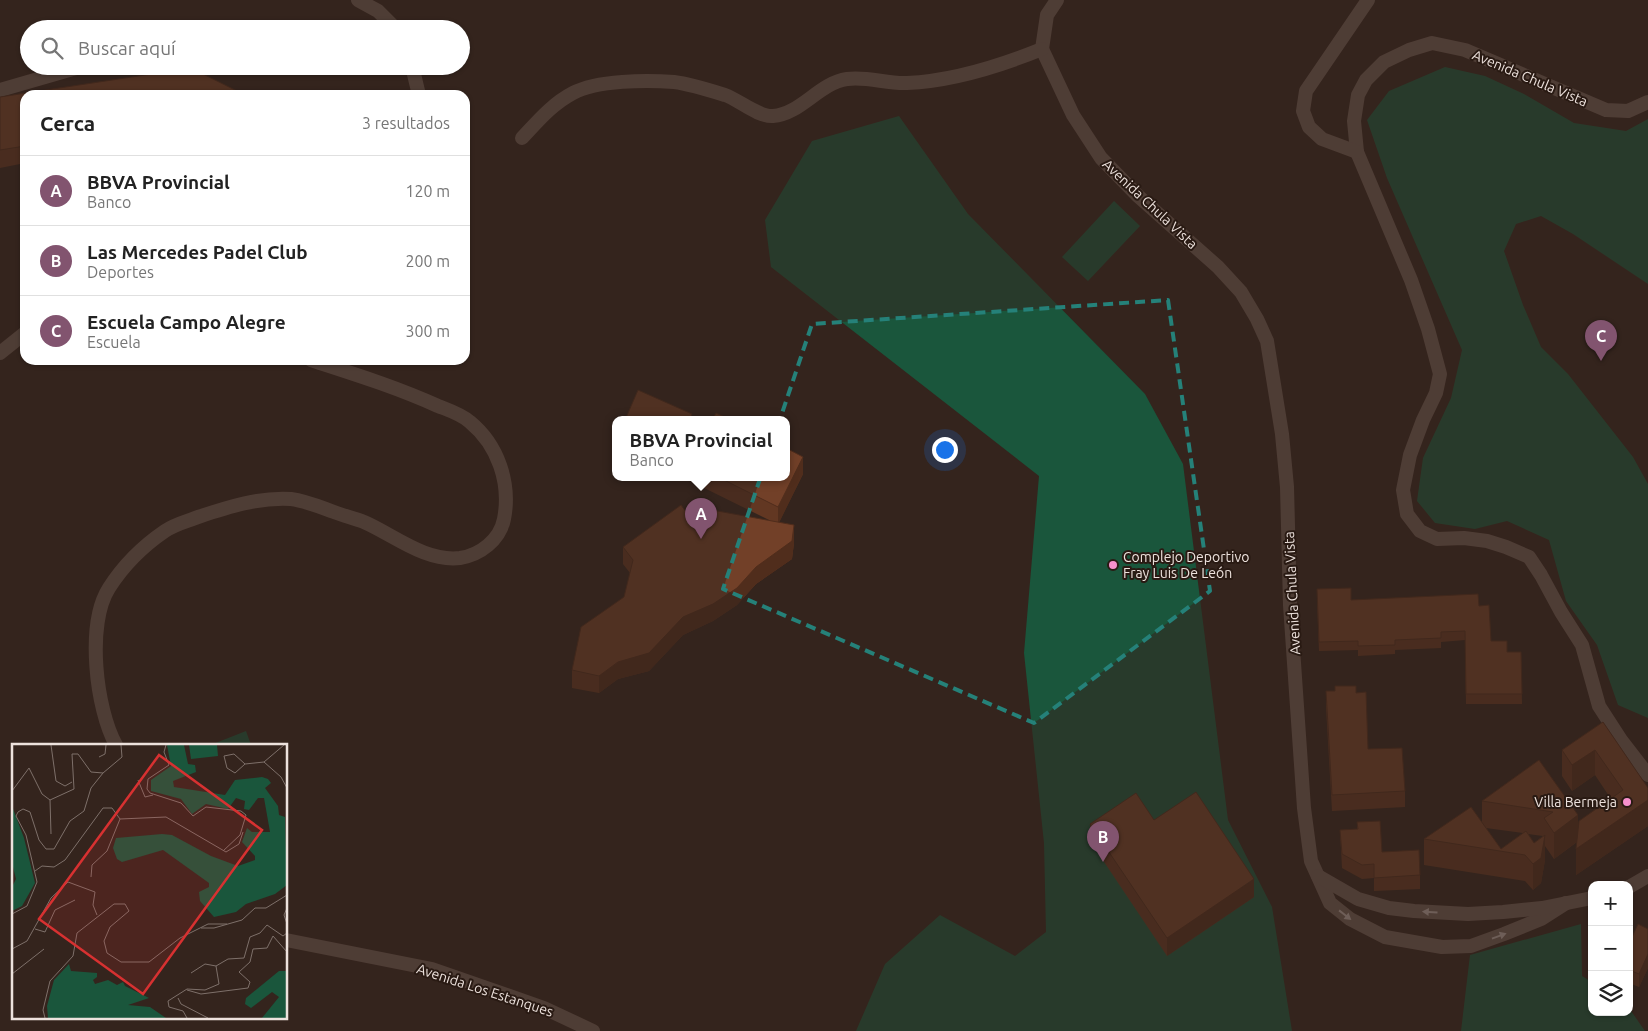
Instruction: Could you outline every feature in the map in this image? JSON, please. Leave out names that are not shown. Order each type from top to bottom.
[{"type":"street","points":[[358,0],[378,11],[387,20]]},
{"type":"street","points":[[522,138],[549,109],[574,92],[603,84],[675,82],[727,96],[752,110],[772,116],[791,112],[821,90],[845,79],[874,79],[906,83],[938,79],[1007,63],[1042,50],[1048,15],[1057,0]]},
{"type":"street","points":[[1356,152],[1322,139],[1309,127],[1304,111],[1306,91],[1368,0]]},
{"type":"street","name":"Avenida Chula Vista","points":[[1648,102],[1628,111],[1606,110],[1465,50],[1432,43],[1409,50],[1384,62],[1366,80],[1358,94],[1354,120],[1356,152],[1412,280],[1440,374],[1436,393],[1410,456],[1403,490],[1406,514],[1420,531],[1437,539],[1464,538],[1487,541],[1506,546],[1529,557],[1582,645],[1599,706],[1621,740],[1648,775]]},
{"type":"street","name":"Avenida Chula Vista","points":[[1042,50],[1072,115],[1101,158],[1152,209],[1218,267],[1236,286],[1257,319],[1267,341],[1282,434],[1287,487],[1290,605],[1304,808],[1311,861],[1330,903],[1350,919],[1385,937],[1442,947],[1471,946],[1540,919],[1566,903]]},
{"type":"street","points":[[0,90],[52,75]]},
{"type":"street","points":[[193,75],[209,80]]},
{"type":"street","points":[[414,75],[418,90]]},
{"type":"street","points":[[0,353],[20,337]]},
{"type":"street","points":[[116,744],[108,727],[96,666],[96,641],[103,597],[116,576],[147,544],[167,529],[244,503],[266,500],[291,500],[315,505],[362,521],[422,551],[443,557],[458,558],[471,556],[482,550],[496,538],[504,521],[506,488],[503,472],[496,454],[469,421],[402,389],[327,365]]},
{"type":"street","name":"Avenida Chula Vista","points":[[1318,876],[1358,898],[1389,908],[1468,914],[1542,908],[1588,899]]},
{"type":"street","points":[[1633,885],[1648,876]]},
{"type":"street","name":"Avenida Los Estanques","points":[[288,940],[432,969],[544,1008],[593,1031]]},
{"type":"highlighted area","points":[[1168,300],[1210,591],[1034,723],[723,589],[812,324]]},
{"type":"green space","points":[[1445,67],[1485,76],[1524,94],[1574,123],[1626,131],[1648,119],[1648,284],[1573,234],[1541,216],[1516,224],[1504,251],[1523,305],[1541,347],[1568,374],[1633,457],[1648,484],[1648,718],[1618,705],[1597,645],[1566,601],[1549,540],[1507,521],[1475,529],[1435,523],[1417,501],[1423,458],[1451,398],[1462,350],[1387,178],[1367,120],[1389,91]]},
{"type":"green space","name":"Complejo Deportivo Fray Luis De León","points":[[899,116],[968,214],[1145,394],[1183,464],[1228,820],[1272,907],[1292,1031],[856,1031],[885,964],[940,915],[1015,956],[1046,932],[1044,843],[1024,653],[1039,476],[771,267],[765,220],[812,141]]},
{"type":"green space","points":[[1114,201],[1140,226],[1088,281],[1062,257]]},
{"type":"green space","points":[[246,731],[251,744],[213,744]]},
{"type":"green space","points":[[1581,924],[1582,976],[1588,980],[1588,1016],[1633,1016],[1633,1014],[1645,1031],[1461,1031],[1470,955]]},
{"type":"building","points":[[145,75],[205,75],[235,90],[46,90]]},
{"type":"building","points":[[20,94],[20,147],[0,150],[0,97]]},
{"type":"building","points":[[638,390],[692,414],[691,416],[627,416]]},
{"type":"building","points":[[790,450],[803,457],[778,507],[726,481],[790,481]]},
{"type":"building","points":[[681,505],[692,520],[712,510],[794,525],[792,541],[756,567],[737,588],[713,604],[683,617],[649,653],[618,662],[599,676],[572,670],[581,627],[624,597],[633,560],[623,547]]},
{"type":"building","points":[[1351,588],[1351,600],[1478,594],[1479,606],[1489,605],[1491,641],[1507,641],[1507,652],[1521,652],[1522,694],[1466,694],[1465,631],[1441,632],[1441,638],[1395,640],[1395,645],[1358,646],[1358,641],[1319,642],[1317,589]]},
{"type":"building","points":[[1335,686],[1356,686],[1356,693],[1366,692],[1368,749],[1402,748],[1405,791],[1332,795],[1326,691],[1335,691]]},
{"type":"building","points":[[1603,722],[1648,788],[1648,800],[1576,849],[1579,821],[1623,790],[1595,750],[1572,765],[1562,750]]},
{"type":"building","points":[[1539,760],[1578,815],[1554,833],[1544,818],[1553,812],[1482,801]]},
{"type":"building","points":[[1196,792],[1254,879],[1167,938],[1090,824],[1136,793],[1154,820]]},
{"type":"building","points":[[1471,807],[1501,849],[1526,831],[1534,843],[1545,835],[1541,858],[1533,864],[1525,855],[1424,839]]},
{"type":"building","points":[[1380,821],[1382,852],[1419,850],[1420,875],[1374,878],[1374,864],[1362,865],[1342,854],[1340,830],[1358,829],[1357,822]]},
{"type":"building","points":[[1638,924],[1648,929],[1648,954],[1639,974],[1633,972],[1633,935]]},
{"type":"place","name":"Escuela Campo Alegre","points":[[1601,361]]},
{"type":"place","name":"BBVA Provincial","points":[[701,539]]},
{"type":"place","name":"Complejo Deportivo Fray Luis De León","points":[[1113,565]]},
{"type":"place","name":"Villa Bermeja","points":[[1627,802]]},
{"type":"place","name":"Las Mercedes Padel Club","points":[[1103,862]]}]
